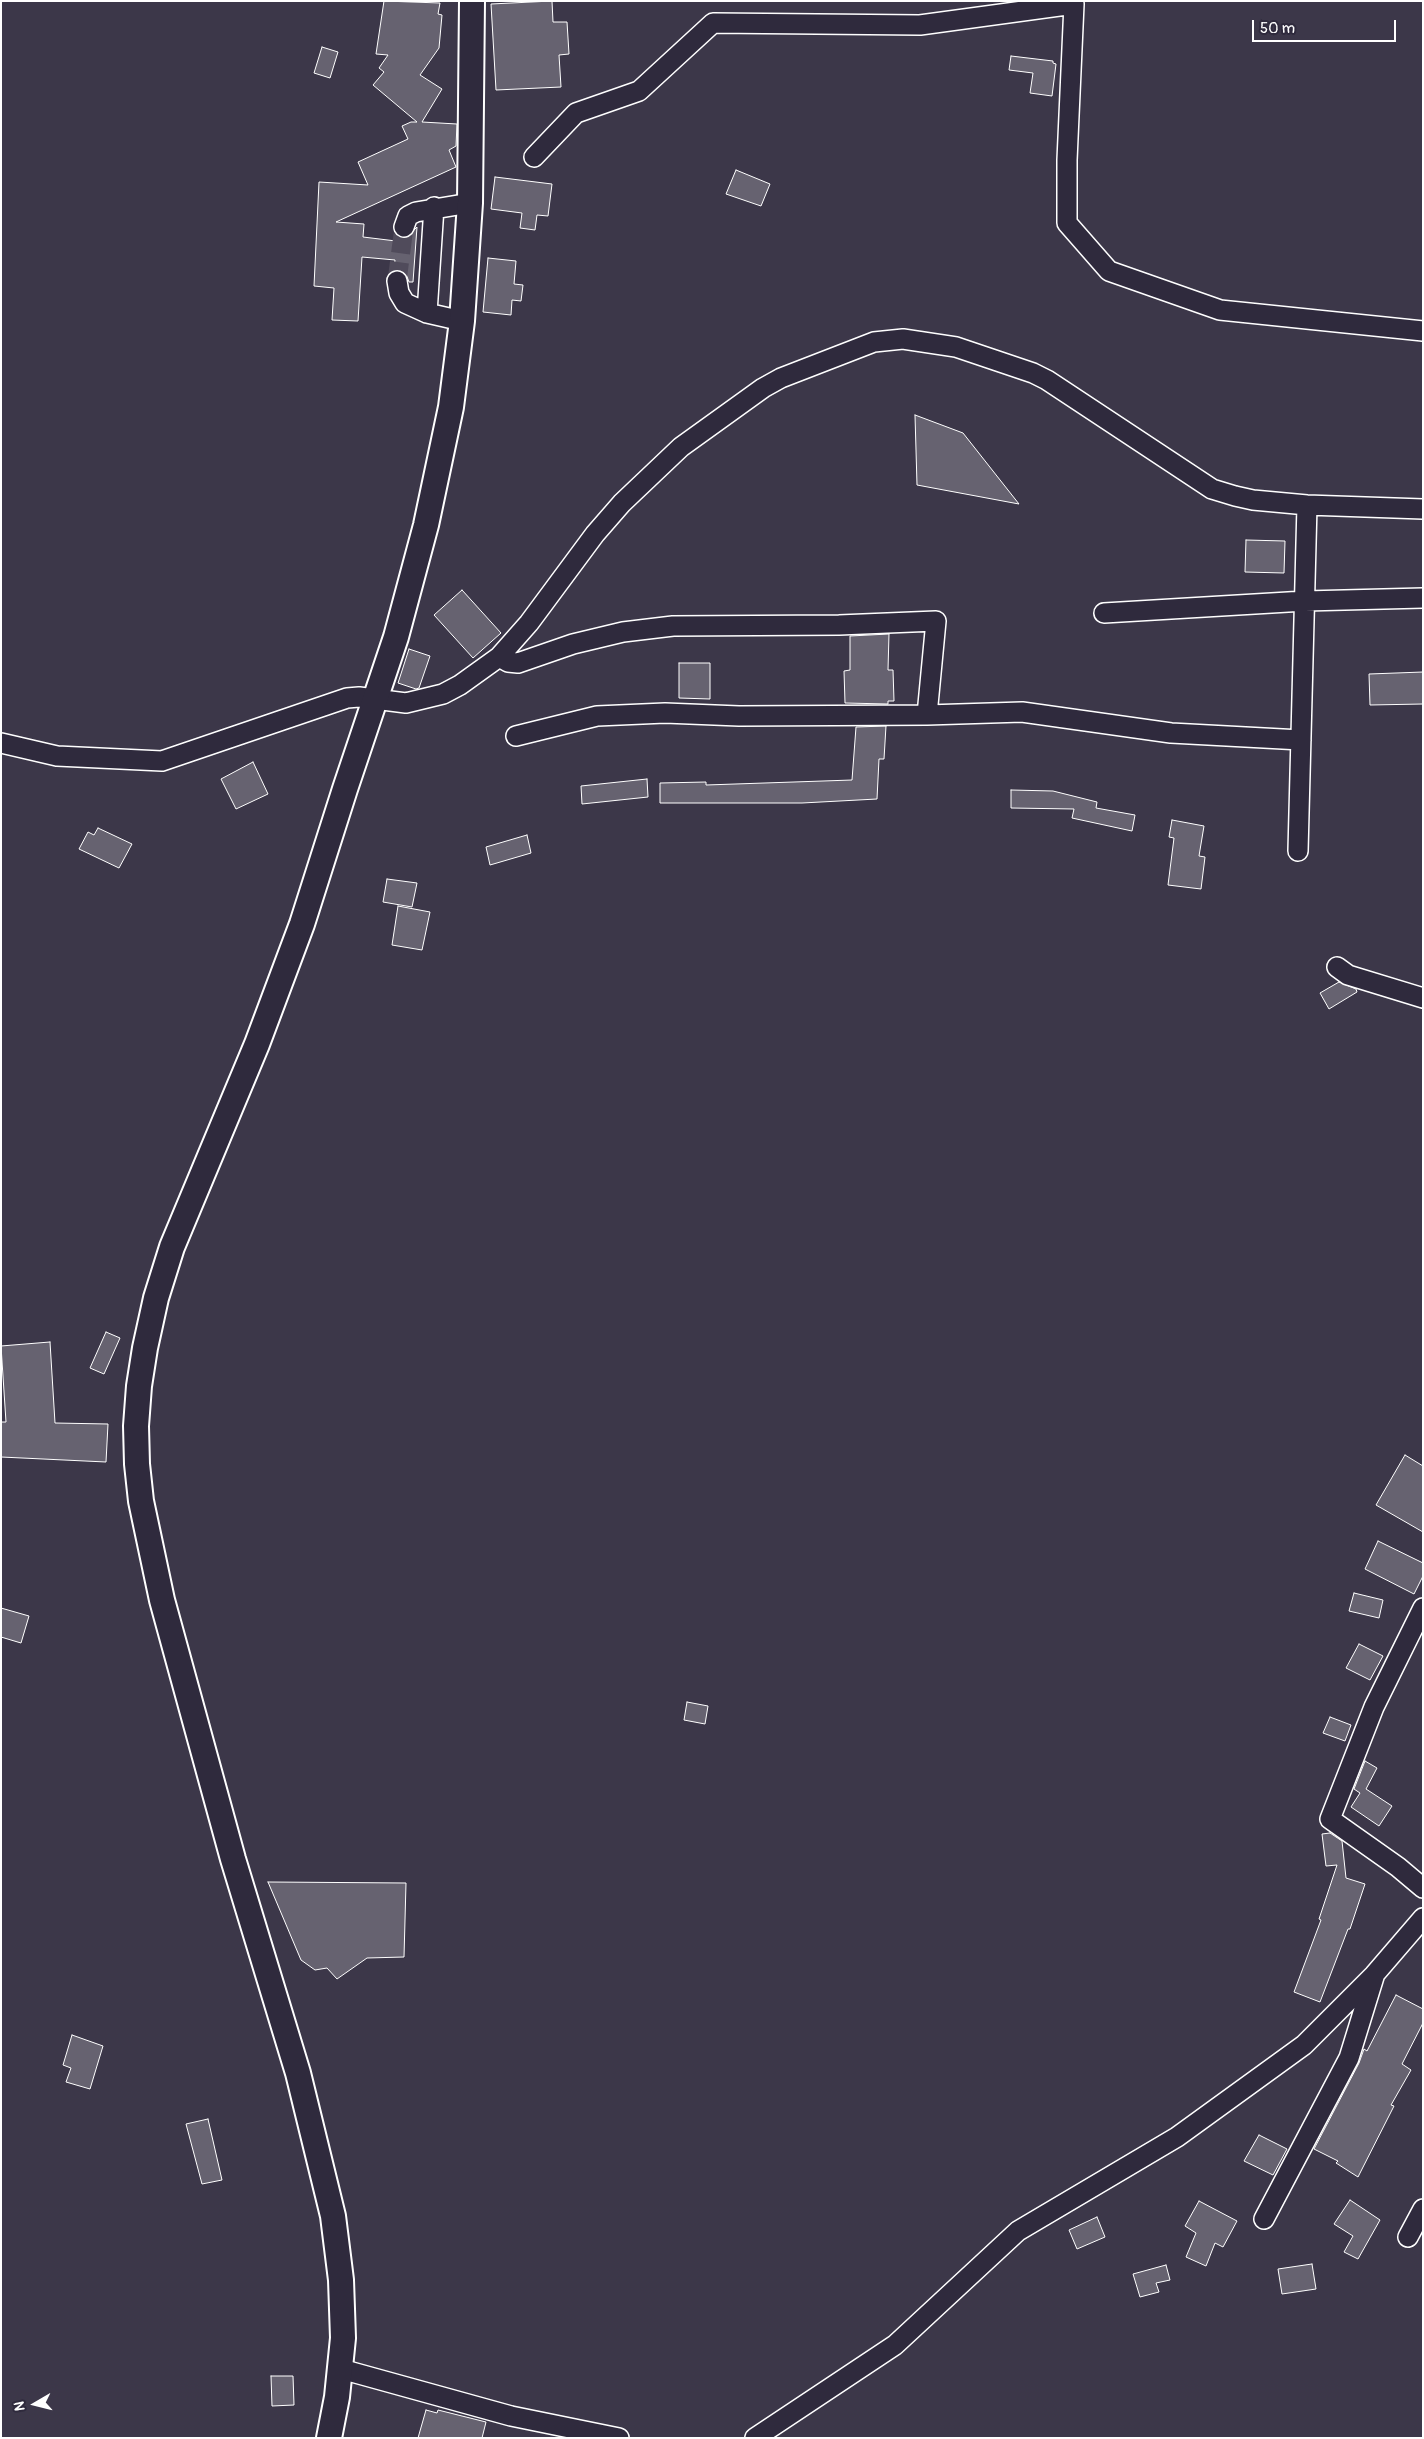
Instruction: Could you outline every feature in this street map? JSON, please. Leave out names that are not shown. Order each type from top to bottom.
[{"type":"main road","points":[[329,2438],[341,2369],[343,2338],[341,2280],[333,2216],[300,2081],[233,1859],[162,1600],[141,1501],[137,1464],[136,1426],[139,1386],[145,1348],[156,1298],[172,1247],[281,984],[411,586],[439,467],[451,406],[462,321],[470,203],[472,1]]},
{"type":"street","points":[[534,157],[576,113],[639,91],[713,23],[920,25],[1074,4],[1067,160],[1067,223],[1109,271],[1220,310],[1423,331]]},
{"type":"street","points":[[404,226],[408,216],[434,207],[470,203]]},
{"type":"street","points":[[427,313],[434,207]]},
{"type":"street","points":[[397,281],[399,293],[405,304],[427,313],[462,321]]},
{"type":"street","points":[[1,743],[57,756],[162,761],[329,703],[359,697],[406,703],[429,698],[460,685],[499,657],[529,623],[595,534],[622,503],[681,447],[780,378],[874,342],[903,339],[956,347],[1032,373],[1047,380],[1212,489],[1253,500],[1307,505],[1423,509]]},
{"type":"street","points":[[1298,850],[1306,601],[1307,505]]},
{"type":"street","points":[[1104,613],[1306,601],[1423,598]]},
{"type":"street","points":[[499,657],[508,662],[518,663],[573,644],[623,632],[673,626],[839,625],[936,621],[927,715]]},
{"type":"street","points":[[516,736],[597,716],[665,713],[740,716],[927,715],[1022,712],[1171,733],[1302,740]]},
{"type":"street","points":[[1336,967],[1348,975],[1423,998]]},
{"type":"street","points":[[1423,1608],[1374,1707],[1330,1819],[1423,1888]]},
{"type":"street","points":[[755,2438],[895,2345],[1018,2231],[1177,2136],[1304,2045],[1374,1976],[1423,1918]]},
{"type":"street","points":[[1264,2219],[1349,2058],[1374,1976]]},
{"type":"street","points":[[1408,2237],[1423,2209]]},
{"type":"street","points":[[341,2369],[510,2416],[619,2438]]},
{"type":"building","points":[[384,1],[440,3],[438,14],[442,15],[439,48],[420,75],[442,89],[422,122],[457,124],[456,146],[449,150],[456,167],[336,222],[364,224],[363,237],[396,241],[397,235],[406,238],[417,227],[413,282],[409,282],[406,274],[394,270],[395,260],[362,257],[358,321],[332,320],[334,288],[314,286],[319,182],[368,185],[358,162],[408,139],[402,126],[411,122],[417,122],[373,85],[384,72],[379,68],[388,55],[376,54]]},
{"type":"building","points":[[552,1],[553,22],[567,22],[569,54],[559,55],[561,87],[496,90],[491,4]]},
{"type":"building","points":[[322,47],[338,52],[330,78],[314,73]]},
{"type":"building","points":[[1011,56],[1053,61],[1056,64],[1052,96],[1030,93],[1033,73],[1009,70]]},
{"type":"building","points":[[736,170],[770,184],[761,206],[726,194]]},
{"type":"building","points":[[495,177],[552,184],[548,216],[537,215],[535,230],[520,228],[522,213],[491,209]]},
{"type":"building","points":[[488,258],[516,261],[514,284],[523,285],[521,301],[512,300],[511,315],[483,312]]},
{"type":"building","points":[[915,415],[963,433],[1019,504],[917,485]]},
{"type":"building","points":[[1246,540],[1285,541],[1284,573],[1245,572]]},
{"type":"building","points":[[462,590],[501,633],[473,658],[434,615]]},
{"type":"building","points":[[889,634],[888,670],[893,670],[894,701],[888,701],[888,704],[845,703],[844,671],[850,670],[850,636]]},
{"type":"building","points":[[409,649],[430,656],[419,688],[416,689],[398,683]]},
{"type":"building","points":[[679,663],[710,663],[710,699],[679,698]]},
{"type":"building","points":[[1423,672],[1423,704],[1370,705],[1369,674]]},
{"type":"building","points":[[886,726],[884,759],[879,759],[877,799],[802,803],[660,803],[660,783],[706,782],[706,785],[852,780],[856,727]]},
{"type":"building","points":[[253,762],[268,794],[236,809],[221,779]]},
{"type":"building","points":[[647,779],[648,797],[582,804],[581,786]]},
{"type":"building","points":[[1011,790],[1053,791],[1097,802],[1096,808],[1135,815],[1132,831],[1072,818],[1074,809],[1011,808]]},
{"type":"building","points":[[1172,820],[1204,826],[1199,856],[1205,857],[1201,889],[1168,885],[1174,838],[1169,837]]},
{"type":"building","points":[[98,828],[132,844],[119,868],[79,849],[88,832],[94,835]]},
{"type":"building","points":[[527,835],[531,853],[490,865],[486,847]]},
{"type":"building","points":[[387,879],[417,883],[412,907],[383,902]]},
{"type":"building","points":[[398,906],[430,912],[422,950],[392,945]]},
{"type":"building","points":[[1339,982],[1356,989],[1357,992],[1329,1009],[1320,993]]},
{"type":"building","points":[[106,1332],[120,1338],[104,1374],[90,1368]]},
{"type":"building","points":[[50,1342],[55,1423],[108,1424],[106,1462],[1,1457],[1,1422],[6,1422],[1,1346]]},
{"type":"building","points":[[1405,1455],[1423,1466],[1423,1532],[1376,1505]]},
{"type":"building","points":[[1378,1541],[1423,1563],[1423,1576],[1414,1594],[1365,1569]]},
{"type":"building","points":[[1354,1593],[1383,1600],[1379,1618],[1349,1611]]},
{"type":"building","points":[[1,1608],[29,1616],[21,1643],[1,1637]]},
{"type":"building","points":[[1359,1644],[1383,1656],[1370,1680],[1346,1668]]},
{"type":"building","points":[[687,1702],[708,1706],[705,1724],[684,1720]]},
{"type":"building","points":[[1330,1717],[1351,1725],[1345,1741],[1323,1733]]},
{"type":"building","points":[[1365,1761],[1377,1768],[1366,1789],[1392,1806],[1379,1826],[1351,1807],[1360,1793],[1354,1789]]},
{"type":"building","points":[[1330,1833],[1342,1841],[1346,1878],[1365,1884],[1350,1929],[1348,1929],[1320,2002],[1294,1992],[1321,1920],[1319,1919],[1337,1865],[1326,1866],[1322,1834]]},
{"type":"building","points":[[268,1882],[406,1883],[404,1957],[367,1958],[337,1979],[327,1968],[315,1970],[301,1960]]},
{"type":"building","points":[[1396,1995],[1423,2009],[1423,2023],[1402,2064],[1411,2070],[1391,2105],[1394,2106],[1358,2177],[1336,2163],[1338,2161],[1314,2149],[1359,2063],[1364,2049],[1367,2051]]},
{"type":"building","points":[[72,2035],[103,2046],[90,2089],[66,2082],[71,2068],[63,2065]]},
{"type":"building","points":[[208,2119],[222,2180],[202,2184],[186,2124]]},
{"type":"building","points":[[1259,2135],[1287,2149],[1273,2175],[1244,2161]]},
{"type":"building","points":[[1350,2200],[1380,2220],[1358,2259],[1344,2252],[1353,2236],[1334,2224]]},
{"type":"building","points":[[1199,2201],[1237,2221],[1223,2247],[1215,2243],[1206,2266],[1186,2257],[1196,2233],[1185,2226]]},
{"type":"building","points":[[1097,2217],[1105,2237],[1077,2249],[1069,2230]]},
{"type":"building","points":[[1312,2264],[1316,2289],[1282,2294],[1278,2269]]},
{"type":"building","points":[[1166,2265],[1170,2280],[1156,2283],[1159,2292],[1140,2297],[1133,2274]]},
{"type":"building","points":[[271,2376],[293,2376],[294,2405],[272,2406]]},
{"type":"building","points":[[426,2410],[437,2413],[438,2410],[486,2422],[482,2438],[418,2438]]},
{"type":"tunnel","points":[[397,281],[404,227]]}]
